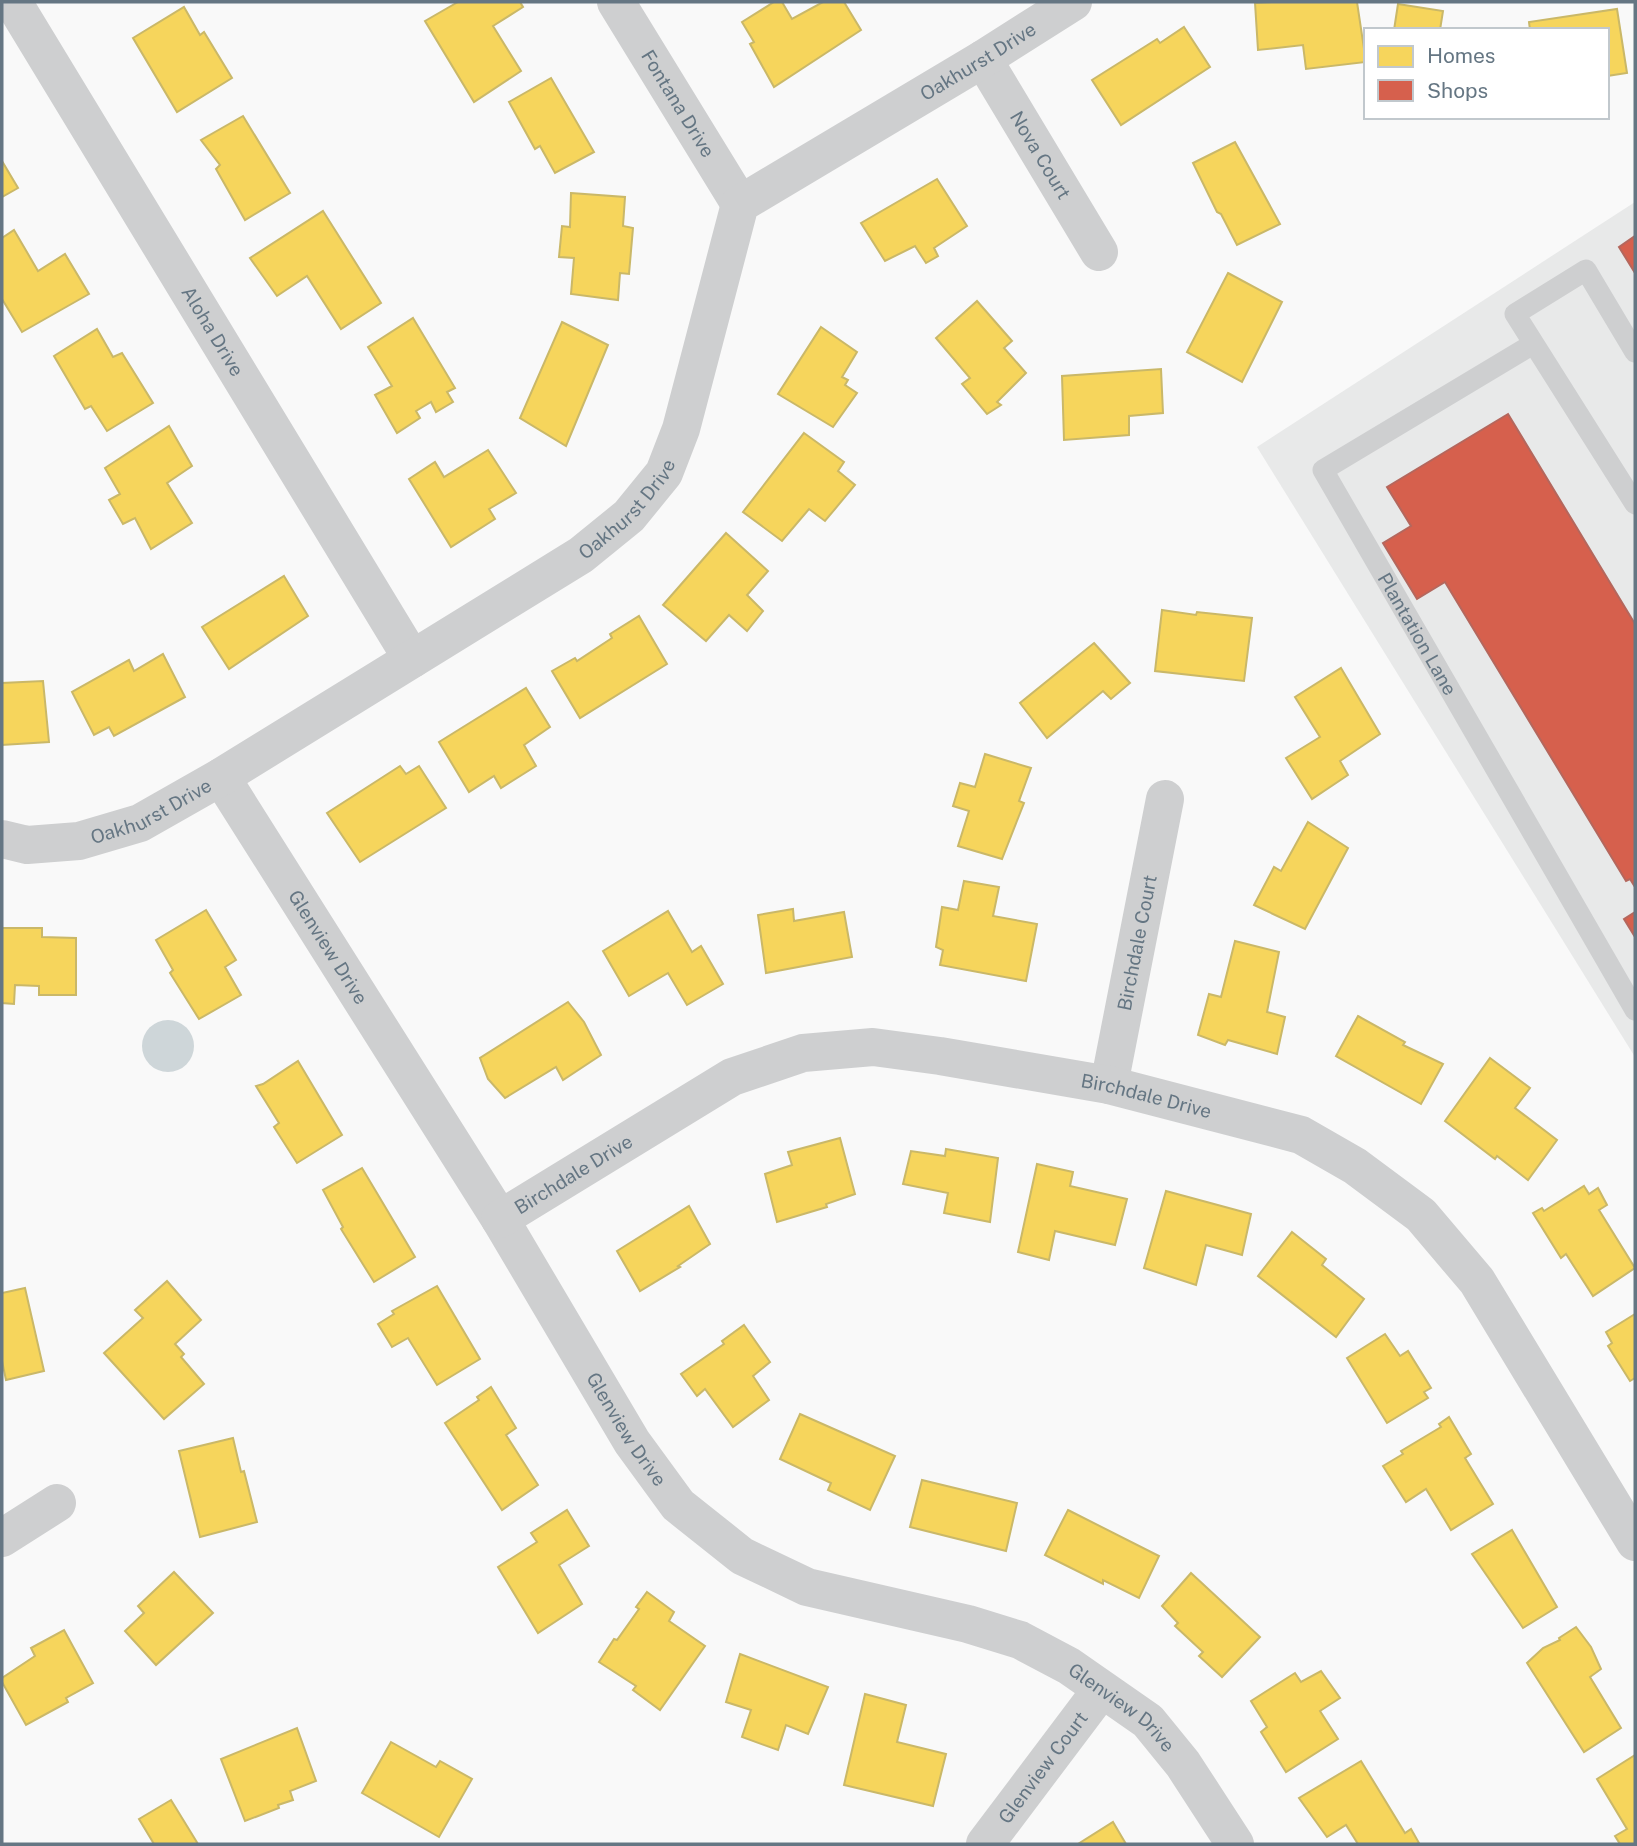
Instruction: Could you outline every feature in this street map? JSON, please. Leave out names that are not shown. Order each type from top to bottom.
[{"type":"street","name":"Aloha Drive","points":[[13,2],[412,659]]},
{"type":"street","name":"Fontana Drive","points":[[616,2],[740,204]]},
{"type":"street","name":"Oakhurst Drive","points":[[2,839],[27,845],[79,841],[140,823],[221,777],[580,555],[629,516],[664,473],[681,429],[740,204],[1073,2]]},
{"type":"street","name":"Nova Court","points":[[983,59],[1099,252]]},
{"type":"street","name":"Glenview Drive","points":[[221,777],[500,1219],[632,1442],[678,1505],[742,1556],[807,1587],[968,1624],[1020,1640],[1069,1666],[1149,1721],[1182,1764],[1236,1844]]},
{"type":"street","name":"Birchdale Court","points":[[1109,1085],[1164,799]]},
{"type":"street","name":"Birchdale Drive","points":[[500,1219],[732,1077],[803,1053],[873,1047],[940,1056],[1109,1085],[1301,1135],[1355,1166],[1421,1215],[1477,1281],[1635,1542]]},
{"type":"street","points":[[2,1538],[57,1503]]},
{"type":"street","name":"Glenview Court","points":[[985,1844],[1101,1689]]},
{"type":"lane","points":[[1635,352],[1586,270],[1515,314],[1635,504]]},
{"type":"lane","name":"Plantation Lane","points":[[1533,344],[1323,470],[1635,1010]]},
{"type":"shaded area","points":[[1635,202],[1635,1057],[1257,447]]},
{"type":"shaded area","points":[[168,1020],[187,1027],[194,1046],[187,1065],[168,1072],[149,1065],[142,1046],[149,1027]]},
{"type":"building: Homes","points":[[458,2],[520,2],[523,7],[493,26],[521,71],[474,102],[425,21]]},
{"type":"building: Homes","points":[[774,2],[782,2],[792,19],[823,2],[844,2],[861,30],[774,87],[750,44],[754,42],[742,22]]},
{"type":"building: Homes","points":[[1357,2],[1364,62],[1306,69],[1303,45],[1258,50],[1255,3]]},
{"type":"building: Homes","points":[[1398,4],[1443,11],[1440,28],[1394,28]]},
{"type":"building: Homes","points":[[184,7],[200,35],[204,32],[232,78],[177,112],[133,38]]},
{"type":"building: Homes","points":[[1617,9],[1627,73],[1609,76],[1609,28],[1530,28],[1529,22]]},
{"type":"building: Homes","points":[[1184,27],[1210,67],[1121,125],[1092,80],[1157,39],[1160,43]]},
{"type":"building: Homes","points":[[551,78],[594,152],[555,173],[540,146],[535,149],[509,102]]},
{"type":"building: Homes","points":[[243,116],[290,193],[245,220],[216,169],[220,165],[201,140]]},
{"type":"building: Homes","points":[[1235,142],[1280,224],[1237,245],[1193,163]]},
{"type":"building: Homes","points":[[2,161],[18,188],[2,197]]},
{"type":"building: Homes","points":[[937,179],[967,226],[934,248],[938,256],[926,263],[915,246],[885,261],[861,223]]},
{"type":"building: Homes","points":[[571,193],[625,197],[623,226],[633,228],[629,274],[620,273],[618,300],[571,294],[574,258],[559,257],[562,226],[570,227]]},
{"type":"building: Homes","points":[[323,211],[381,303],[341,329],[307,276],[277,296],[250,258]]},
{"type":"building: Homes","points":[[14,230],[38,271],[65,254],[89,294],[22,332],[2,299],[2,238]]},
{"type":"building: Homes","points":[[1228,273],[1282,302],[1242,382],[1187,352]]},
{"type":"building: Homes","points":[[977,301],[1012,341],[1004,348],[1026,373],[997,402],[1001,405],[987,414],[962,384],[970,378],[936,338]]},
{"type":"building: Homes","points":[[413,318],[455,388],[447,392],[453,402],[436,412],[431,402],[416,411],[420,418],[397,433],[375,395],[392,386],[368,347]]},
{"type":"building: Homes","points":[[562,322],[608,345],[566,446],[520,418]]},
{"type":"building: Homes","points":[[821,327],[857,352],[842,377],[848,380],[845,385],[857,393],[833,427],[778,394]]},
{"type":"building: Homes","points":[[97,329],[113,357],[122,353],[153,403],[107,431],[91,406],[85,409],[54,356]]},
{"type":"building: Homes","points":[[1161,369],[1163,413],[1129,416],[1129,435],[1064,440],[1062,376]]},
{"type":"building: Homes","points":[[169,426],[192,466],[167,483],[192,523],[151,549],[135,518],[123,524],[109,500],[120,494],[105,468]]},
{"type":"building: Homes","points":[[804,433],[844,462],[838,471],[855,485],[825,521],[809,509],[782,541],[743,512]]},
{"type":"building: Homes","points":[[488,450],[516,493],[489,509],[495,519],[451,547],[409,479],[435,462],[444,477]]},
{"type":"building: Homes","points":[[726,533],[768,571],[747,595],[763,611],[747,631],[729,615],[706,641],[663,605]]},
{"type":"building: Homes","points":[[284,576],[308,616],[229,669],[202,627]]},
{"type":"building: Homes","points":[[1162,610],[1252,618],[1244,681],[1155,671]]},
{"type":"building: Homes","points":[[639,616],[667,664],[580,718],[552,671],[575,658],[577,661],[612,638],[610,634]]},
{"type":"building: Homes","points":[[1094,643],[1130,683],[1111,699],[1103,691],[1047,738],[1020,703]]},
{"type":"building: Homes","points":[[163,654],[185,697],[114,736],[109,727],[94,735],[72,692],[129,660],[134,671]]},
{"type":"building: Homes","points":[[1341,668],[1380,734],[1340,761],[1348,775],[1312,799],[1286,758],[1320,737],[1295,697]]},
{"type":"building: Homes","points":[[43,681],[49,742],[2,745],[2,683]]},
{"type":"building: Homes","points":[[526,688],[550,727],[524,745],[536,766],[501,788],[494,776],[469,792],[439,742]]},
{"type":"building: Homes","points":[[985,754],[1031,768],[1019,801],[1024,803],[1002,859],[958,846],[969,811],[953,806],[960,783],[975,787]]},
{"type":"building: Homes","points":[[400,766],[406,774],[419,766],[446,808],[360,862],[327,813]]},
{"type":"building: Homes","points":[[1308,822],[1348,848],[1305,929],[1254,905],[1274,867],[1281,871]]},
{"type":"building: Homes","points":[[964,881],[999,887],[993,916],[1037,924],[1026,981],[940,965],[943,950],[936,947],[942,907],[958,910]]},
{"type":"building: Homes","points":[[793,909],[794,921],[844,912],[852,957],[766,973],[758,915]]},
{"type":"building: Homes","points":[[206,910],[236,960],[225,967],[241,995],[199,1019],[170,973],[173,970],[156,940]]},
{"type":"building: Homes","points":[[668,911],[692,952],[701,946],[723,984],[687,1005],[668,973],[629,996],[603,951]]},
{"type":"building: Homes","points":[[2,928],[42,928],[42,937],[76,938],[76,995],[39,995],[39,986],[15,985],[14,1004],[2,1003]]},
{"type":"building: Homes","points":[[1235,941],[1279,952],[1267,1012],[1285,1017],[1277,1054],[1228,1040],[1225,1045],[1198,1035],[1209,994],[1221,997]]},
{"type":"building: Homes","points":[[568,1002],[584,1022],[601,1055],[563,1080],[556,1067],[505,1098],[488,1079],[480,1058]]},
{"type":"building: Homes","points":[[1358,1016],[1405,1042],[1403,1045],[1443,1064],[1421,1104],[1336,1056]]},
{"type":"building: Homes","points":[[1490,1058],[1530,1088],[1515,1108],[1557,1140],[1528,1180],[1445,1121]]},
{"type":"building: Homes","points":[[298,1061],[342,1135],[297,1163],[274,1127],[279,1123],[256,1086]]},
{"type":"building: Homes","points":[[840,1138],[855,1194],[826,1204],[827,1207],[777,1222],[765,1174],[792,1165],[788,1152]]},
{"type":"building: Homes","points":[[946,1149],[998,1158],[990,1222],[944,1213],[948,1193],[903,1184],[911,1151],[945,1156]]},
{"type":"building: Homes","points":[[1037,1164],[1073,1172],[1070,1186],[1127,1199],[1115,1245],[1055,1231],[1049,1260],[1018,1252]]},
{"type":"building: Homes","points":[[362,1168],[415,1257],[374,1282],[341,1229],[343,1227],[323,1190]]},
{"type":"building: Homes","points":[[1584,1186],[1589,1194],[1598,1188],[1607,1205],[1599,1210],[1635,1268],[1593,1296],[1566,1254],[1561,1258],[1533,1213],[1542,1208],[1544,1211]]},
{"type":"building: Homes","points":[[1166,1191],[1251,1214],[1242,1255],[1206,1245],[1196,1285],[1144,1268]]},
{"type":"building: Homes","points":[[689,1206],[710,1244],[678,1266],[680,1267],[640,1291],[617,1251]]},
{"type":"building: Homes","points":[[1292,1232],[1326,1259],[1322,1265],[1364,1299],[1336,1337],[1258,1276]]},
{"type":"building: Homes","points":[[167,1281],[201,1320],[175,1344],[184,1354],[181,1357],[204,1384],[164,1419],[104,1353],[143,1318],[135,1310]]},
{"type":"building: Homes","points":[[437,1286],[480,1359],[437,1385],[408,1338],[392,1347],[378,1324],[394,1314],[392,1311]]},
{"type":"building: Homes","points":[[25,1288],[44,1371],[6,1380],[2,1361],[2,1293]]},
{"type":"building: Homes","points":[[1635,1314],[1635,1378],[1630,1381],[1608,1346],[1612,1343],[1606,1332]]},
{"type":"building: Homes","points":[[744,1325],[770,1362],[753,1376],[769,1400],[733,1427],[705,1389],[697,1396],[681,1374],[724,1344],[722,1341]]},
{"type":"building: Homes","points":[[1385,1334],[1400,1356],[1408,1351],[1431,1388],[1424,1392],[1428,1398],[1387,1423],[1347,1358]]},
{"type":"building: Homes","points":[[491,1387],[516,1428],[506,1435],[538,1485],[502,1510],[445,1423],[479,1400],[477,1397]]},
{"type":"building: Homes","points":[[800,1414],[895,1456],[870,1510],[828,1490],[831,1483],[780,1459]]},
{"type":"building: Homes","points":[[1449,1417],[1471,1454],[1465,1458],[1493,1504],[1451,1530],[1426,1489],[1406,1502],[1383,1466],[1403,1454],[1401,1451],[1441,1427],[1439,1424]]},
{"type":"building: Homes","points":[[233,1438],[257,1522],[200,1537],[179,1451]]},
{"type":"building: Homes","points":[[922,1480],[1017,1503],[1006,1551],[910,1527]]},
{"type":"building: Homes","points":[[567,1510],[589,1546],[559,1565],[582,1604],[538,1633],[498,1567],[537,1542],[531,1533]]},
{"type":"building: Homes","points":[[1068,1510],[1159,1556],[1139,1598],[1103,1580],[1103,1584],[1045,1555]]},
{"type":"building: Homes","points":[[1512,1530],[1557,1607],[1523,1628],[1472,1554]]},
{"type":"building: Homes","points":[[174,1572],[213,1613],[156,1665],[125,1631],[144,1613],[138,1606]]},
{"type":"building: Homes","points":[[1191,1573],[1260,1637],[1222,1677],[1199,1656],[1203,1652],[1175,1626],[1178,1623],[1162,1606]]},
{"type":"building: Homes","points":[[647,1592],[674,1612],[669,1621],[705,1646],[660,1710],[633,1690],[636,1686],[599,1662],[639,1609],[636,1607]]},
{"type":"building: Homes","points":[[1576,1627],[1591,1647],[1601,1669],[1590,1677],[1621,1728],[1584,1752],[1527,1663],[1543,1648],[1560,1640],[1559,1638]]},
{"type":"building: Homes","points":[[64,1630],[93,1683],[66,1698],[68,1702],[26,1725],[2,1678],[35,1656],[31,1648]]},
{"type":"building: Homes","points":[[740,1654],[828,1687],[808,1734],[786,1725],[778,1750],[742,1737],[751,1710],[726,1702]]},
{"type":"building: Homes","points":[[1321,1671],[1340,1698],[1320,1711],[1338,1739],[1286,1772],[1261,1732],[1267,1727],[1251,1701],[1295,1673],[1301,1682]]},
{"type":"building: Homes","points":[[865,1694],[906,1705],[897,1742],[946,1754],[933,1806],[844,1785]]},
{"type":"building: Homes","points":[[297,1728],[316,1781],[290,1791],[293,1800],[278,1805],[279,1808],[245,1821],[221,1759]]},
{"type":"building: Homes","points":[[391,1742],[436,1767],[440,1761],[472,1779],[439,1837],[362,1793]]},
{"type":"building: Homes","points":[[1635,1755],[1635,1844],[1620,1844],[1615,1836],[1627,1829],[1597,1779]]},
{"type":"building: Homes","points":[[1361,1761],[1405,1833],[1411,1829],[1419,1843],[1358,1844],[1346,1825],[1327,1837],[1299,1798]]},
{"type":"building: Homes","points":[[171,1800],[198,1844],[154,1844],[139,1819]]},
{"type":"building: Homes","points":[[1113,1822],[1126,1844],[1078,1844]]},
{"type":"building: Shops","points":[[1635,236],[1635,273],[1619,247]]},
{"type":"building: Shops","points":[[1508,414],[1635,624],[1635,887],[1630,879],[1626,881],[1445,582],[1417,599],[1383,543],[1411,526],[1387,487]]},
{"type":"building: Shops","points":[[1635,912],[1635,937],[1624,919]]}]
